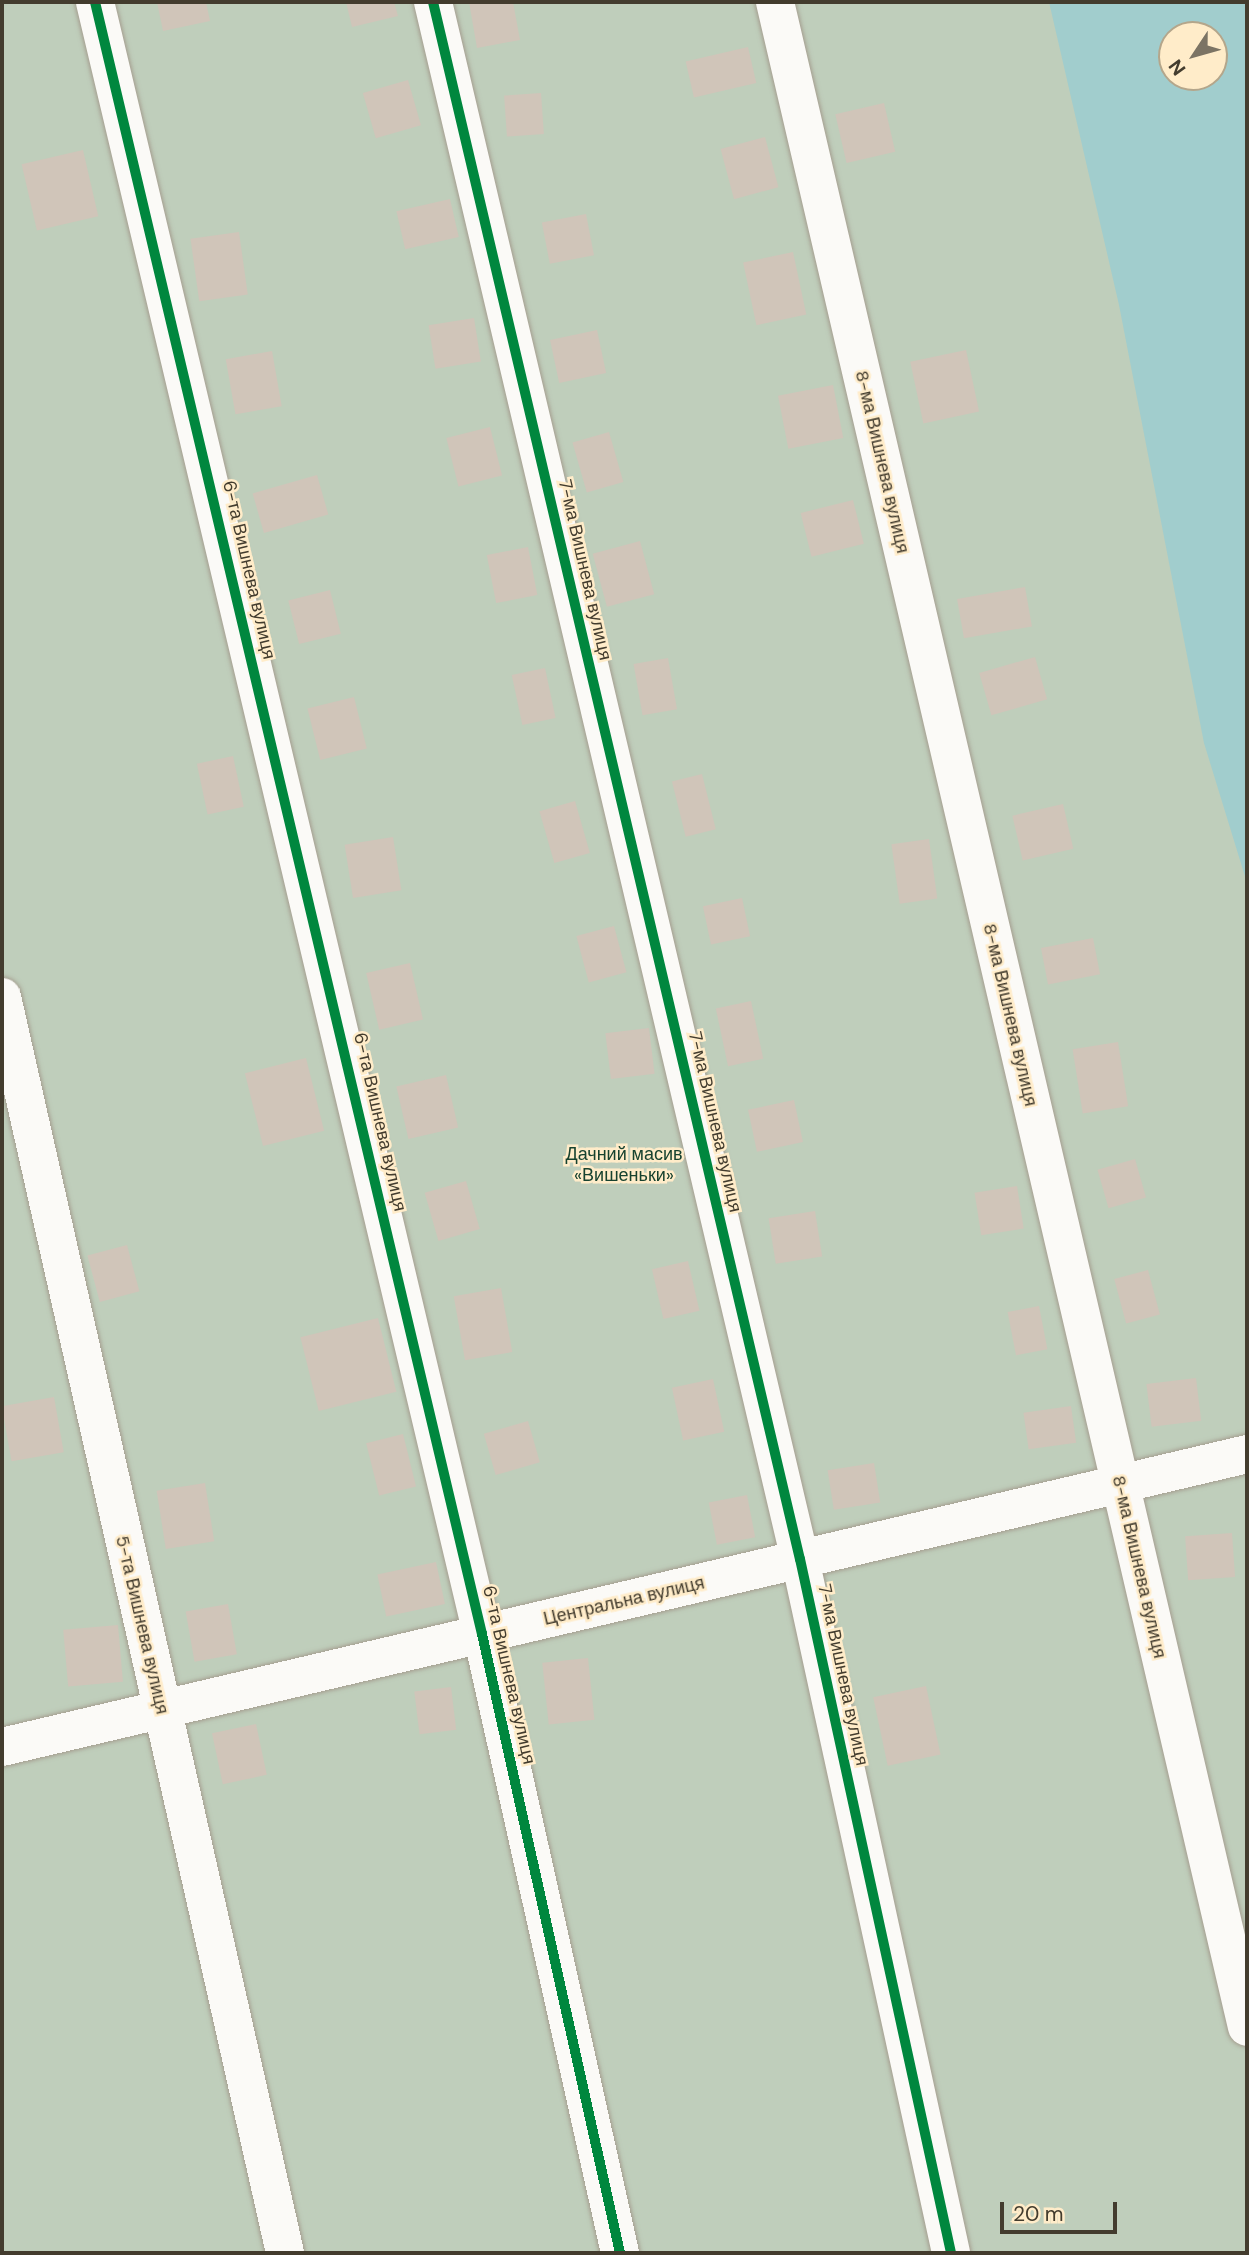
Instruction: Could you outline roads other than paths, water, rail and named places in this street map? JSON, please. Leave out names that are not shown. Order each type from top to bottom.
[{"type":"street","name":"6-та Вишнева вулиця","points":[[95,2],[482,1634],[620,2253]]},
{"type":"street","name":"7-ма Вишнева вулиця","points":[[433,2],[800,1559],[951,2253]]},
{"type":"street","name":"8-ма Вишнева вулиця","points":[[775,2],[1247,2027]]},
{"type":"street","name":"5-та Вишнева вулиця","points":[[2,997],[285,2253]]},
{"type":"street","name":"Центральна вулиця","points":[[2,1747],[1247,1454]]},
{"type":"water","points":[[1049,2],[1247,2],[1247,883],[1204,743],[1119,305]]},
{"type":"park label","name":"Дачний масив «Вишеньки»","points":[[624,1165]]}]
